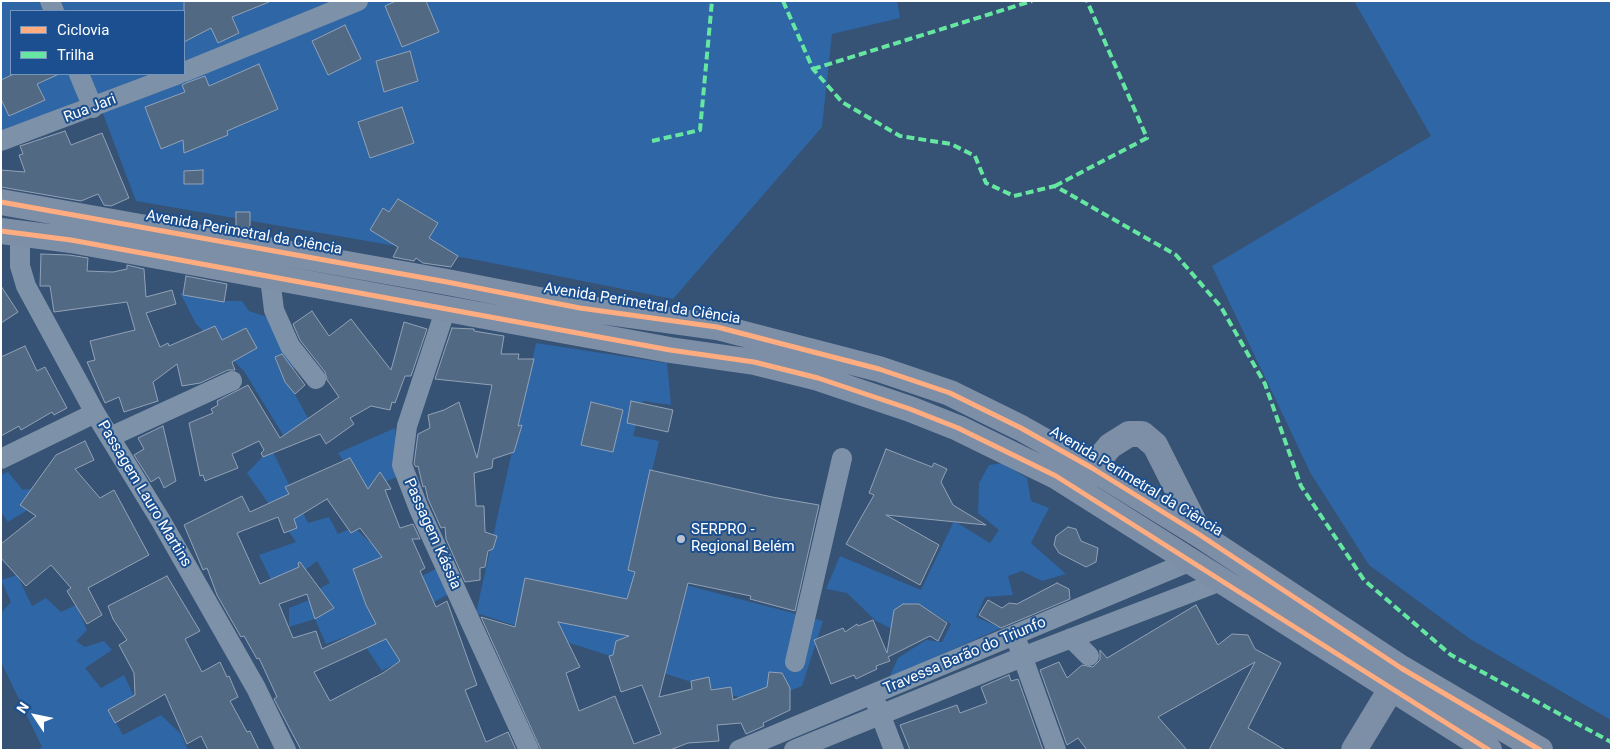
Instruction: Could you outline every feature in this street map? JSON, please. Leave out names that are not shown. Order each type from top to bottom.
[{"type":"main road","name":"Avenida Perimetral da Ciência","points":[[1,202],[447,282],[580,308],[717,327],[751,334],[879,369],[950,394],[1021,428],[1092,468],[1200,535],[1401,668],[1540,750]]},
{"type":"main road","points":[[11,232],[71,240],[270,278],[704,356],[754,362],[818,378],[910,408],[958,428],[1056,476],[1489,750]]},
{"type":"main road","points":[[1080,491],[1092,468],[1110,446],[1129,434],[1142,434],[1155,445],[1200,535]]},
{"type":"main road","points":[[1354,750],[1391,689]]},
{"type":"street","points":[[185,72],[358,1]]},
{"type":"street","points":[[79,75],[93,108]]},
{"type":"street","name":"Rua Jari","points":[[1,142],[176,75]]},
{"type":"street","name":"Passagem Lauro Martins","points":[[11,232],[26,286],[95,413],[162,521],[247,672],[286,750]]},
{"type":"street","points":[[270,278],[274,310],[290,346],[316,379]]},
{"type":"street","name":"Passagem Kássia","points":[[445,310],[407,426],[402,465],[419,509],[529,750]]},
{"type":"street","points":[[110,437],[232,381]]},
{"type":"street","points":[[1,459],[95,413]]},
{"type":"street","points":[[795,662],[842,458]]},
{"type":"street","name":"Travessa Barão do Triunfo","points":[[739,750],[1191,561]]},
{"type":"street","name":"Travessa Barão do Triunfo","points":[[794,750],[1022,657],[1221,581]]},
{"type":"street","points":[[1015,635],[1056,750]]},
{"type":"street","points":[[1072,638],[1089,656]]},
{"type":"street","points":[[872,694],[894,750]]},
{"type":"shaded area","points":[[1,1],[39,1],[43,10],[10,10],[10,75],[69,75],[80,100],[1,135]]},
{"type":"shaded area","points":[[61,1],[897,1],[900,18],[832,34],[822,127],[673,299],[477,260],[136,201],[88,75],[185,75],[185,10],[65,10]]},
{"type":"shaded area","points":[[1354,1],[1611,1],[1611,720],[1470,639],[1369,565],[1311,474],[1212,266],[1431,136]]},
{"type":"shaded area","points":[[180,293],[220,301],[242,301],[249,311],[270,318],[299,366],[284,374],[309,420],[288,443],[244,371],[196,324]]},
{"type":"shaded area","points":[[536,343],[667,363],[671,405],[643,401],[633,436],[659,441],[629,570],[823,621],[802,686],[757,703],[476,613]]},
{"type":"shaded area","points":[[395,428],[399,476],[364,491],[338,453]]},
{"type":"shaded area","points":[[271,448],[308,523],[329,517],[338,534],[354,527],[376,548],[395,552],[354,569],[365,604],[436,569],[449,594],[434,602],[429,592],[382,631],[390,646],[406,658],[382,671],[356,633],[326,644],[315,619],[289,627],[289,608],[317,597],[315,591],[330,583],[317,561],[277,592],[259,555],[296,542],[247,473]]},
{"type":"shaded area","points":[[1002,463],[1027,478],[1031,501],[1049,508],[1031,543],[1066,574],[1042,581],[1022,571],[1008,576],[1013,595],[985,597],[976,617],[1001,628],[889,678],[898,658],[926,640],[942,642],[951,624],[919,604],[903,604],[894,610],[892,623],[894,630],[876,621],[847,593],[826,589],[840,556],[921,590],[954,521],[990,543],[999,530],[978,513],[979,483],[989,465]]},
{"type":"shaded area","points":[[8,472],[23,490],[36,488],[34,506],[8,522],[1,512],[1,475]]},
{"type":"shaded area","points":[[17,575],[32,606],[46,598],[61,612],[76,605],[87,630],[76,641],[85,647],[104,641],[112,650],[85,668],[101,688],[124,675],[134,696],[109,710],[123,735],[161,715],[181,734],[188,750],[36,750],[42,747],[1,662],[1,613],[11,602],[1,580]]},
{"type":"building","points":[[184,1],[269,1],[232,17],[239,33],[218,43],[211,28],[185,41]]},
{"type":"building","points":[[396,1],[426,1],[439,32],[402,47],[385,6]]},
{"type":"building","points":[[345,25],[361,59],[328,75],[312,41]]},
{"type":"building","points":[[410,51],[418,81],[384,92],[376,61]]},
{"type":"building","points":[[259,64],[278,109],[227,131],[228,135],[184,153],[183,140],[161,149],[145,107],[185,92],[182,85],[186,83],[205,76],[209,86]]},
{"type":"building","points":[[12,75],[57,75],[37,84],[45,100],[9,116],[1,99],[1,80]]},
{"type":"building","points":[[402,107],[414,143],[370,158],[358,122]]},
{"type":"building","points":[[65,131],[71,145],[102,133],[129,198],[111,206],[104,205],[98,194],[81,201],[1,187],[1,170],[25,172],[19,155],[23,154],[20,146]]},
{"type":"building","points":[[203,170],[203,184],[184,184],[184,171]]},
{"type":"building","points":[[398,199],[438,223],[429,238],[458,256],[451,267],[423,263],[416,258],[414,261],[393,257],[398,247],[370,230],[383,208],[389,212]]},
{"type":"building","points":[[236,212],[250,212],[250,228],[236,228]]},
{"type":"building","points":[[41,254],[88,258],[87,271],[113,272],[127,269],[127,265],[144,269],[146,297],[172,290],[176,304],[146,313],[160,347],[168,343],[169,346],[215,326],[222,340],[246,328],[257,348],[232,362],[235,370],[228,370],[200,383],[182,386],[177,364],[153,382],[158,401],[124,412],[119,397],[105,403],[87,362],[95,360],[90,341],[135,330],[127,302],[54,312],[50,286],[40,286]]},
{"type":"building","points":[[186,276],[227,284],[224,302],[183,295]]},
{"type":"building","points":[[1,286],[18,312],[1,323]]},
{"type":"building","points":[[312,311],[329,336],[351,319],[391,370],[404,322],[427,329],[411,376],[405,376],[395,403],[392,402],[390,410],[371,406],[350,418],[354,424],[326,444],[320,434],[263,457],[261,453],[264,450],[259,441],[232,454],[238,468],[205,481],[203,475],[200,476],[189,423],[213,413],[211,409],[218,405],[217,401],[248,385],[280,438],[339,397],[327,380],[325,372],[300,340],[293,324]]},
{"type":"building","points":[[452,328],[474,329],[474,331],[504,336],[501,354],[519,354],[518,359],[534,359],[518,426],[522,425],[514,452],[493,459],[492,468],[474,473],[476,506],[484,506],[485,532],[497,536],[493,549],[488,551],[485,567],[480,568],[480,580],[465,582],[446,539],[445,527],[441,528],[428,499],[425,486],[423,487],[418,466],[416,467],[414,464],[418,434],[430,428],[428,415],[444,410],[459,402],[477,458],[492,385],[435,379]]},
{"type":"building","points":[[25,346],[37,371],[45,367],[67,408],[54,415],[52,412],[21,430],[19,426],[1,436],[1,357]]},
{"type":"building","points":[[282,354],[305,385],[295,394],[285,382],[275,357]]},
{"type":"building","points":[[631,401],[673,410],[668,432],[627,423]]},
{"type":"building","points":[[591,402],[623,410],[613,452],[581,445]]},
{"type":"building","points":[[163,426],[176,481],[164,488],[159,477],[151,482],[134,455],[144,449],[138,438]]},
{"type":"building","points":[[85,441],[94,460],[75,469],[100,498],[114,490],[149,555],[88,588],[102,615],[87,624],[67,591],[71,588],[51,565],[26,586],[1,558],[1,544],[36,516],[20,505],[56,455]]},
{"type":"building","points":[[886,449],[932,467],[934,463],[947,469],[941,482],[953,505],[986,525],[886,515],[939,545],[920,585],[846,544],[874,495],[869,493]]},
{"type":"building","points":[[350,458],[368,489],[380,472],[391,489],[385,490],[400,528],[413,524],[420,539],[412,539],[425,568],[420,571],[436,607],[447,601],[477,685],[465,690],[486,742],[508,732],[516,750],[301,750],[274,699],[277,697],[259,658],[257,659],[244,636],[241,637],[217,595],[207,568],[203,570],[184,525],[242,496],[250,512],[289,494],[285,487]],"holes":[[[327,499],[351,533],[360,528],[382,557],[353,569],[366,605],[376,624],[322,649],[316,631],[293,638],[279,604],[307,594],[315,619],[334,608],[300,562],[298,563],[299,567],[260,584],[237,533],[278,517],[284,533],[297,528],[294,519]],[[386,639],[400,661],[383,673],[330,701],[314,672]]]},
{"type":"building","points":[[650,470],[772,497],[819,505],[795,611],[750,599],[751,596],[688,583],[659,697],[692,689],[691,681],[709,677],[711,690],[731,687],[733,700],[767,687],[769,672],[782,673],[790,688],[790,710],[763,723],[764,726],[746,734],[741,723],[717,725],[719,741],[688,743],[670,750],[541,750],[481,617],[515,627],[525,578],[627,599],[635,572],[628,570]],"holes":[[[558,622],[629,636],[616,641],[613,655],[609,656],[621,692],[642,685],[661,734],[634,744],[615,696],[579,711],[566,673],[580,667]]]},
{"type":"building","points":[[1068,527],[1076,529],[1081,541],[1098,548],[1096,562],[1086,567],[1059,553],[1054,545],[1056,536]]},
{"type":"building","points":[[167,576],[200,631],[185,639],[202,672],[220,662],[227,677],[229,676],[238,697],[230,701],[247,732],[250,731],[259,750],[208,750],[201,736],[187,744],[165,694],[115,723],[108,710],[135,695],[134,673],[119,645],[127,640],[113,619],[108,606]]},
{"type":"building","points":[[1057,583],[1069,589],[1070,599],[1001,628],[979,615],[988,600],[1002,608],[1009,603],[1017,604]]},
{"type":"building","points":[[903,604],[919,604],[947,623],[938,641],[930,636],[888,657],[890,661],[876,666],[877,669],[856,679],[854,675],[831,684],[814,640],[843,628],[845,632],[857,624],[858,626],[873,620],[887,653],[894,610]]},
{"type":"building","points":[[1196,605],[1218,645],[1232,634],[1248,635],[1255,649],[1281,663],[1248,728],[1285,750],[1209,750],[1255,662],[1158,717],[1187,750],[1087,750],[1078,738],[1067,745],[1040,670],[1059,662],[1067,678],[1082,665],[1093,667],[1100,660],[1100,650],[1107,658]]},
{"type":"building","points":[[1009,675],[1011,681],[1018,679],[1043,750],[910,750],[900,725],[957,705],[960,713],[987,703],[981,687]]},
{"type":"marked path","points":[[652,141],[700,130],[712,1]]},
{"type":"marked path","points":[[783,1],[813,69],[842,102],[900,136],[951,144],[975,156],[986,183],[1014,196],[1055,186],[1176,255],[1221,307],[1265,384],[1301,486],[1364,580],[1451,655],[1611,742]]},
{"type":"marked path","points":[[813,69],[1032,1]]},
{"type":"marked path","points":[[1055,186],[1147,138],[1087,1]]},
{"type":"cycle path","points":[[1,202],[447,282],[580,308],[717,327],[879,369],[950,393],[1021,428],[1092,468],[1200,535],[1401,668],[1540,750]]},
{"type":"cycle path","points":[[1,231],[71,240],[670,350],[754,362],[818,378],[910,409],[958,428],[1056,476],[1489,750]]},
{"type":"place","name":"SERPRO - Regional Belém","points":[[681,539]]}]
